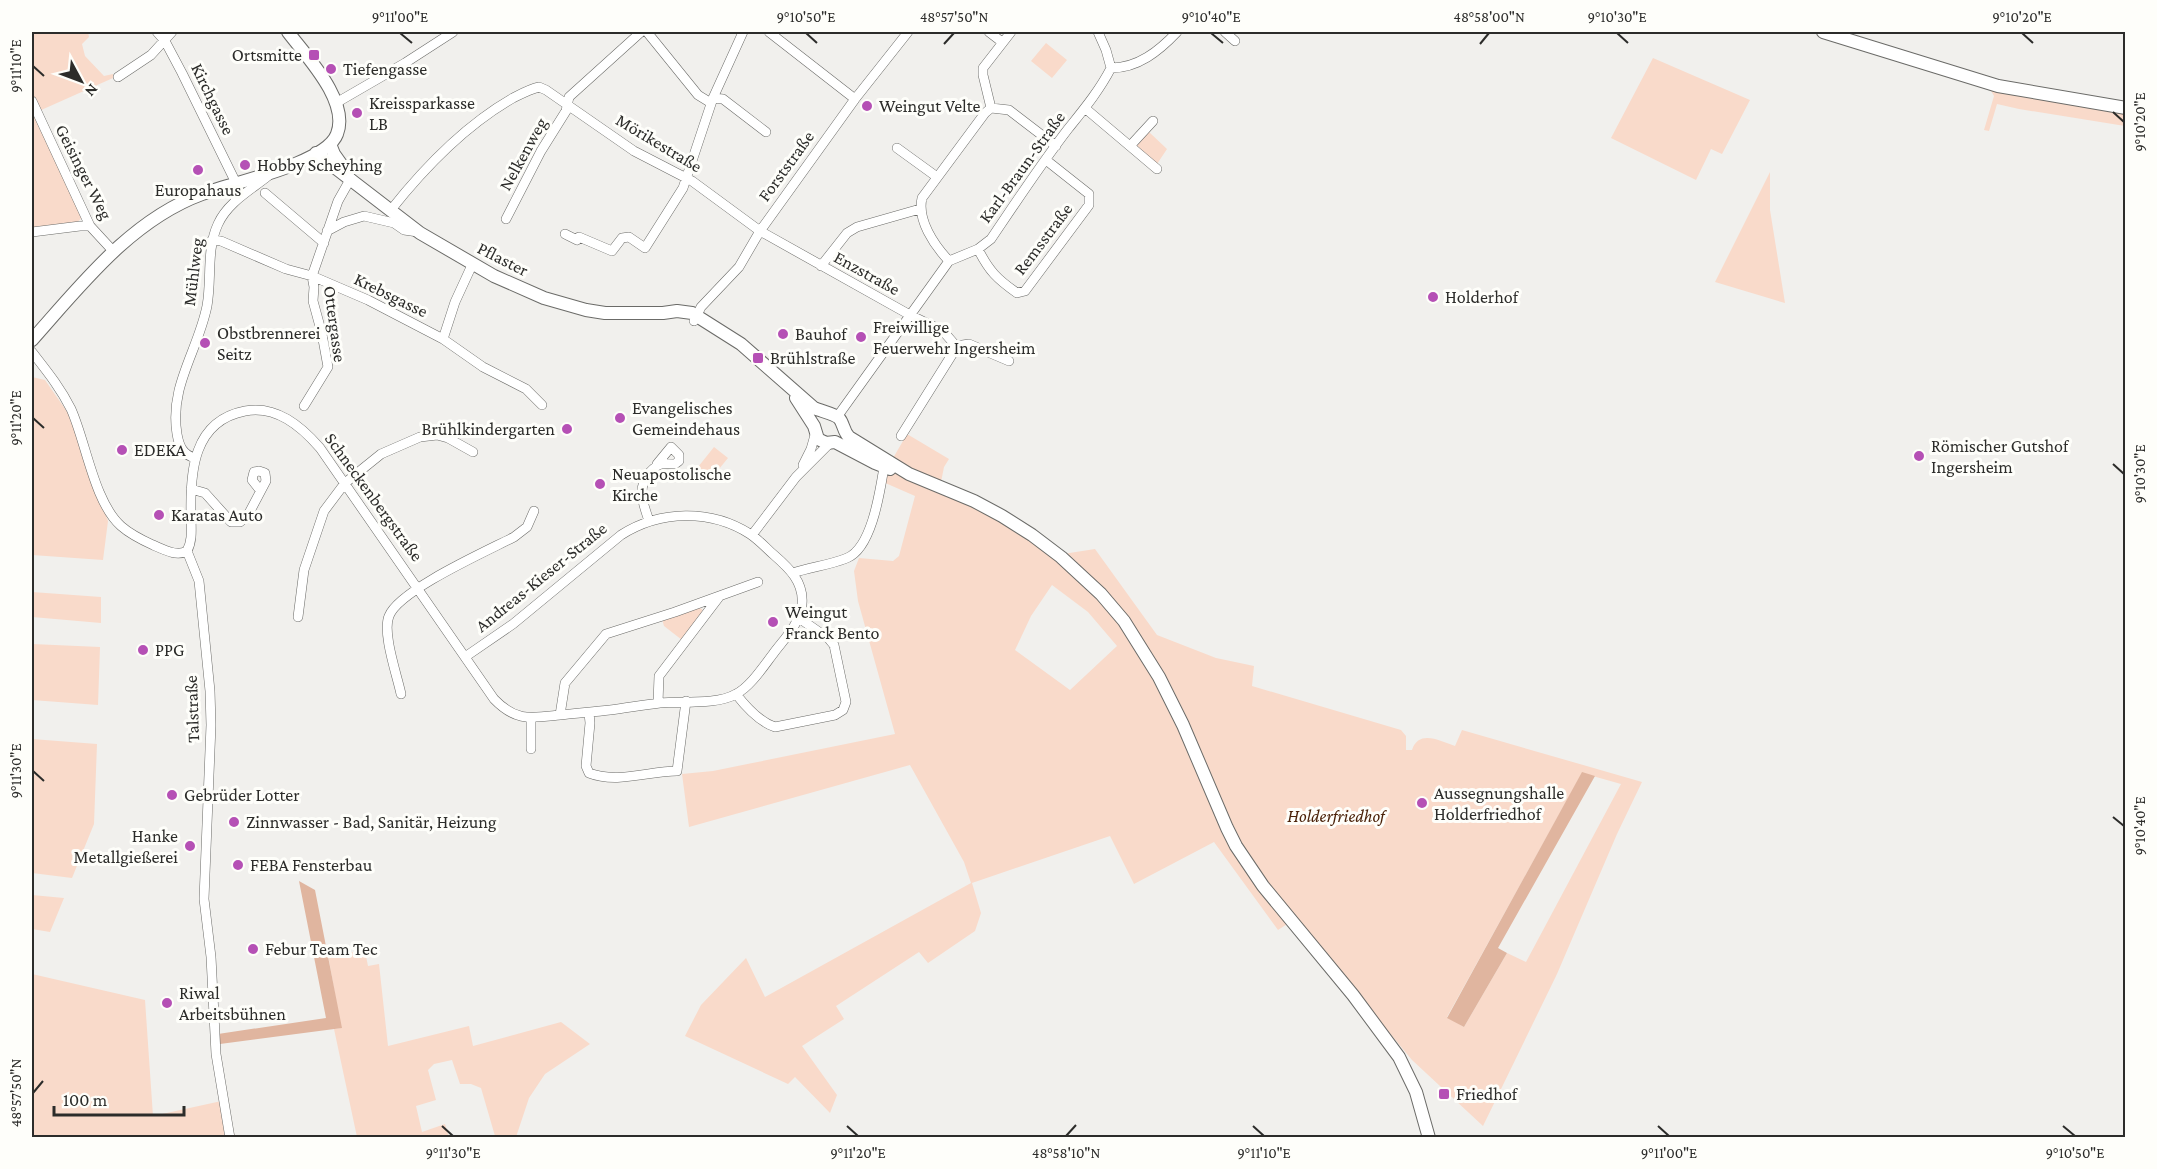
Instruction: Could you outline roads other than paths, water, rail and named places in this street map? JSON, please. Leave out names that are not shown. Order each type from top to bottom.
[{"type":"street","name":"Kirchgasse","points":[[157,32],[165,41],[236,183]]},
{"type":"street","points":[[118,77],[151,55],[172,32]]},
{"type":"street","points":[[32,340],[114,252],[161,213],[188,199],[272,173],[316,153],[335,138],[339,127],[336,104],[324,81],[288,32]]},
{"type":"street","points":[[336,104],[453,32]]},
{"type":"street","name":"Nelkenweg","points":[[506,219],[541,151],[567,111],[569,97],[641,32]]},
{"type":"street","points":[[647,32],[698,95],[723,99],[766,132]]},
{"type":"street","points":[[565,234],[577,240],[579,237],[612,250],[622,238],[629,237],[645,248],[683,188],[713,98],[743,32]]},
{"type":"street","points":[[769,32],[855,99]]},
{"type":"street","name":"Forststraße","points":[[695,318],[701,307],[739,267],[759,231],[855,99],[908,32]]},
{"type":"street","points":[[989,32],[1002,42]]},
{"type":"street","points":[[991,108],[983,75],[984,68],[1011,32]]},
{"type":"street","points":[[1098,32],[1111,69],[1122,68],[1144,60],[1176,32]]},
{"type":"street","points":[[1225,32],[1235,41]]},
{"type":"street","points":[[1824,32],[1998,86],[2126,108]]},
{"type":"street","name":"Karl-Braun-Straße","points":[[949,261],[978,249],[990,239],[1046,160],[1086,109],[1111,69]]},
{"type":"street","name":"Mörikestraße","points":[[390,212],[423,172],[457,140],[493,110],[518,95],[539,87],[634,151],[687,178],[759,231]]},
{"type":"street","name":"Geisinger Weg","points":[[32,101],[90,226],[114,252]]},
{"type":"street","points":[[752,535],[796,477],[811,449],[816,422],[831,416],[949,261],[933,240],[920,209],[922,198],[985,113],[991,108],[1009,110],[1056,147]]},
{"type":"street","points":[[1086,109],[1157,169]]},
{"type":"street","points":[[1130,146],[1153,121]]},
{"type":"street","name":"Pflaster","points":[[330,144],[333,154],[351,178]]},
{"type":"street","points":[[897,148],[937,177]]},
{"type":"street","name":"Pflaster","points":[[316,153],[351,178],[390,212],[472,265],[535,294],[586,310],[605,313],[663,313],[695,318],[710,324],[741,344],[785,383]]},
{"type":"street","name":"Remsstraße","points":[[978,249],[988,270],[998,280],[1017,293],[1025,291],[1089,205],[1089,194],[1046,160]]},
{"type":"street","name":"Mühlweg","points":[[195,458],[184,452],[178,442],[174,418],[176,396],[204,319],[213,240],[218,224],[230,206],[272,173]]},
{"type":"street","points":[[312,276],[338,201],[351,178]]},
{"type":"street","points":[[265,193],[324,243]]},
{"type":"street","points":[[821,266],[847,233],[857,227],[920,209]]},
{"type":"street","points":[[327,231],[344,222],[364,216],[420,233]]},
{"type":"street","points":[[32,232],[80,225],[90,226]]},
{"type":"street","name":"Enzstraße","points":[[759,231],[943,332],[956,346]]},
{"type":"street","name":"Krebsgasse","points":[[213,240],[221,241],[286,269],[312,276],[368,300],[443,339],[483,367],[526,389],[542,405]]},
{"type":"street","points":[[443,339],[455,302],[472,265]]},
{"type":"street","name":"Ottergasse","points":[[304,406],[328,367],[313,301],[312,276]]},
{"type":"street","points":[[901,436],[956,346],[969,344],[1008,361]]},
{"type":"street","points":[[32,352],[52,377],[72,411],[104,502],[114,518],[125,530],[160,548],[176,554],[187,551]]},
{"type":"street","points":[[785,383],[814,408],[841,421],[843,431],[849,437],[909,474]]},
{"type":"street","points":[[785,383],[822,442],[833,443],[884,467],[909,474],[948,490],[1002,516],[1054,552],[1101,594],[1124,621],[1159,677],[1240,852],[1267,892],[1353,995],[1399,1057],[1416,1092],[1430,1137]]},
{"type":"street","name":"Schneckenbergstraße","points":[[187,551],[192,538],[191,489],[195,458],[203,439],[222,419],[243,411],[255,409],[285,417],[299,426],[320,448],[465,657]]},
{"type":"street","points":[[796,477],[843,431]]},
{"type":"street","points":[[298,617],[304,570],[324,511],[345,483],[381,454],[420,437],[437,435],[448,438],[473,452]]},
{"type":"street","points":[[649,521],[641,496],[641,485],[657,464]]},
{"type":"street","points":[[793,573],[846,558],[858,550],[866,539],[884,467]]},
{"type":"street","points":[[191,489],[205,493],[226,518],[235,523],[248,515],[260,490]]},
{"type":"street","points":[[400,694],[388,636],[389,616],[396,606],[418,588],[514,537],[527,527],[534,511]]},
{"type":"street","name":"Andreas-Kieser-Straße","points":[[465,657],[513,624],[621,535],[649,521],[679,516],[698,516],[726,523],[752,535],[793,573],[801,589],[802,603],[799,618]]},
{"type":"street","name":"Talstraße","points":[[187,551],[199,581],[210,691],[211,725],[204,899],[211,957],[216,1054],[230,1137]]},
{"type":"street","points":[[560,715],[562,687],[606,634],[758,582]]},
{"type":"street","points":[[658,703],[659,676],[720,595]]},
{"type":"street","points":[[465,657],[501,707],[510,713],[531,718],[589,713],[658,703],[713,700],[736,694],[743,689],[771,657],[799,618],[834,645],[846,702],[843,710],[835,715],[775,727],[745,705],[736,694]]},
{"type":"street","points":[[589,713],[586,766],[589,773],[611,777],[664,773],[677,771],[686,701]]},
{"type":"street","points":[[531,718],[531,749]]},
{"type":"place","name":"Ortsmitte","points":[[314,55]]},
{"type":"place","name":"Tiefengasse","points":[[331,69]]},
{"type":"place","name":"Weingut Velte","points":[[867,106]]},
{"type":"place","name":"Kreissparkasse LB","points":[[357,113]]},
{"type":"place","name":"Hobby Scheyhing","points":[[245,165]]},
{"type":"place","name":"Europahaus","points":[[198,170]]},
{"type":"place","name":"Holderhof","points":[[1433,297]]},
{"type":"place","name":"Bauhof","points":[[783,334]]},
{"type":"place","name":"Freiwillige Feuerwehr Ingersheim","points":[[861,337]]},
{"type":"place","name":"Obstbrennerei Seitz","points":[[205,343]]},
{"type":"place","name":"Brühlstraße","points":[[758,358]]},
{"type":"place","name":"Evangelisches Gemeindehaus","points":[[620,418]]},
{"type":"place","name":"Brühlkindergarten","points":[[567,429]]},
{"type":"place","name":"EDEKA","points":[[122,450]]},
{"type":"place","name":"Römischer Gutshof Ingersheim","points":[[1919,456]]},
{"type":"place","name":"Neuapostolische Kirche","points":[[600,484]]},
{"type":"place","name":"Karatas Auto","points":[[159,515]]},
{"type":"place","name":"Weingut Franck Bento","points":[[773,622]]},
{"type":"place","name":"PPG","points":[[143,650]]},
{"type":"place","name":"Gebrüder Lotter","points":[[172,795]]},
{"type":"place","name":"Aussegnungshalle Holderfriedhof","points":[[1422,803]]},
{"type":"place","name":"Zinnwasser - Bad, Sanitär, Heizung","points":[[234,822]]},
{"type":"place","name":"Hanke Metallgießerei","points":[[190,846]]},
{"type":"place","name":"FEBA Fensterbau","points":[[238,865]]},
{"type":"place","name":"Febur Team Tec","points":[[253,949]]},
{"type":"place","name":"Riwal Arbeitsbühnen","points":[[167,1003]]},
{"type":"place","name":"Friedhof","points":[[1444,1094]]},
{"type":"park label","name":"Holderfriedhof","points":[[1336,816]]}]
